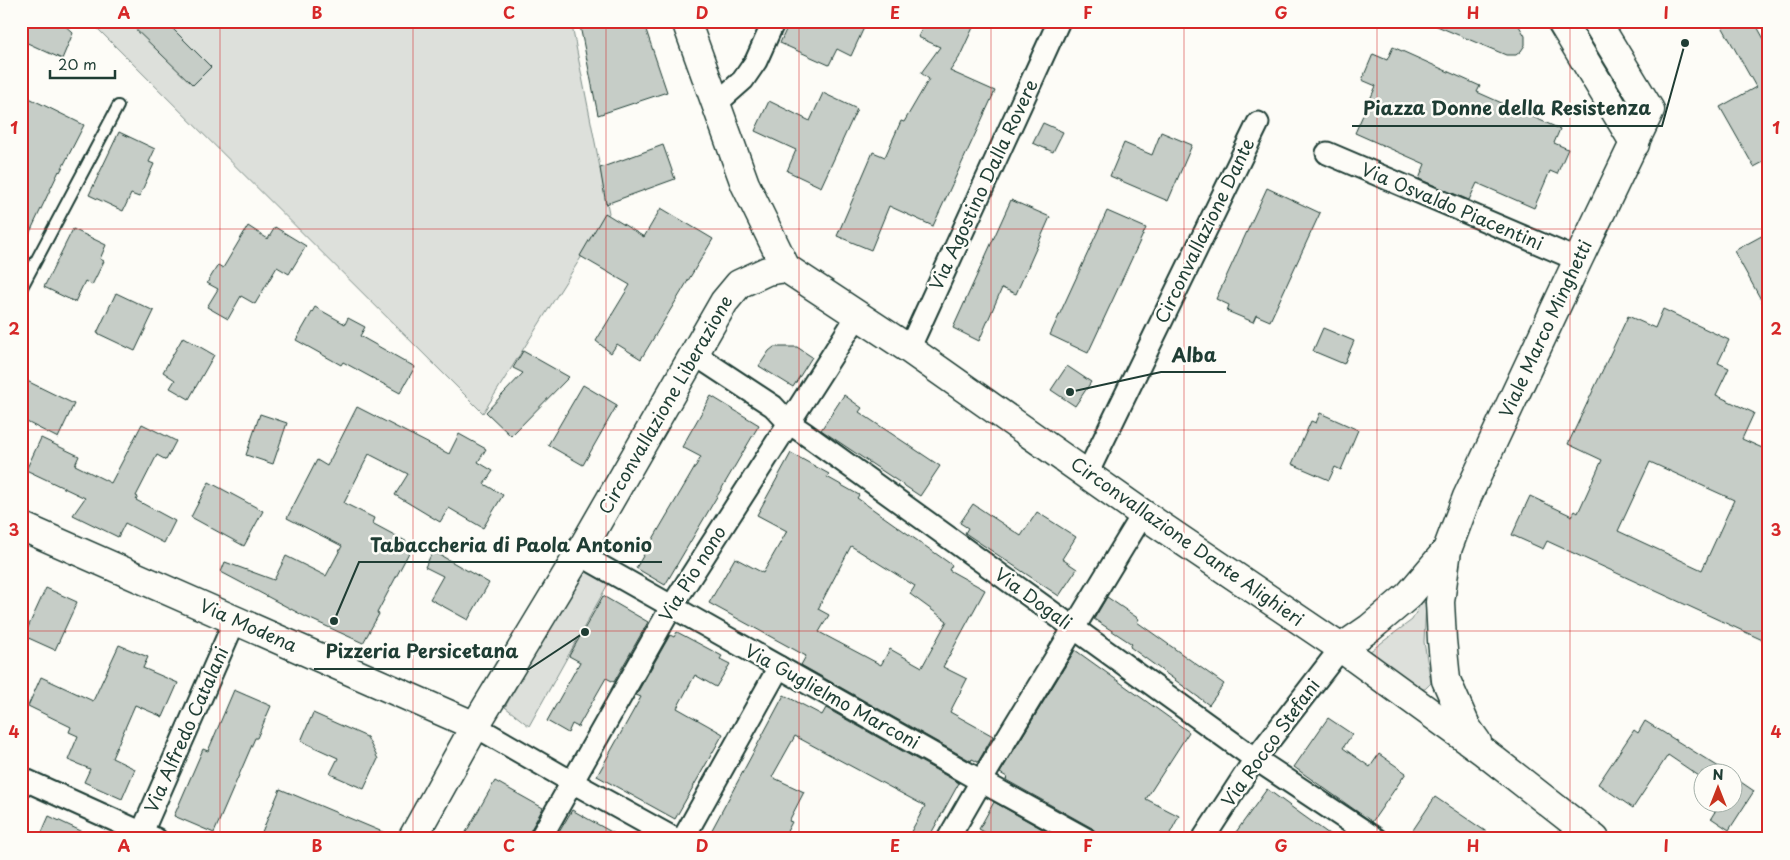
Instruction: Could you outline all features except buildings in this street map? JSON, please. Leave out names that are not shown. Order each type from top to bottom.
[{"type":"main road","points":[[686,21],[777,270]]},
{"type":"main road","points":[[1561,21],[1635,144]]},
{"type":"main road","name":"Viale Marco Minghetti","points":[[1484,752],[1467,728],[1446,680],[1440,602],[1447,550],[1467,497],[1650,110],[1596,21]]},
{"type":"main road","name":"Circonvallazione Dante Alighieri","points":[[777,270],[858,315],[909,349],[1143,514],[1341,648],[1484,752],[1595,839]]},
{"type":"main road","name":"Circonvallazione Liberazione","points":[[412,839],[475,726],[579,554],[724,302],[739,284],[777,270]]},
{"type":"main road","name":"Via Modena","points":[[21,526],[475,726]]},
{"type":"main road","name":"Viale Marco Minghetti","points":[[1341,648],[1370,628],[1409,595],[1447,550]]},
{"type":"main road","points":[[1413,700],[1425,700],[1432,697],[1446,680]]},
{"type":"street","points":[[717,103],[743,80],[756,61],[774,21]]},
{"type":"street","name":"Via Agostino Dalla Rovere","points":[[909,349],[1059,21]]},
{"type":"street","name":"Circonvallazione Dante","points":[[1087,474],[1258,123]]},
{"type":"street","name":"Via Osvaldo Piacentini","points":[[1327,154],[1578,260]]},
{"type":"street","name":"Via Pio nono","points":[[540,839],[672,606],[858,315]]},
{"type":"street","name":"Via Dogali","points":[[694,354],[773,406],[789,422],[1255,759],[1376,839]]},
{"type":"street","points":[[948,839],[981,781],[1143,514]]},
{"type":"street","name":"Via Guglielmo Marconi","points":[[579,554],[1086,839]]},
{"type":"street","name":"Via Alfredo Catalani","points":[[146,837],[235,620]]},
{"type":"street","name":"Via Rocco Stefani","points":[[1204,839],[1255,759],[1341,648]]},
{"type":"street","points":[[683,839],[779,667]]},
{"type":"street","points":[[475,726],[675,839]]},
{"type":"street","points":[[21,778],[146,837]]},
{"type":"lane","points":[[21,289],[118,106]]},
{"type":"shaded area","points":[[90,21],[571,21],[609,213],[483,413]]},
{"type":"shaded area","points":[[584,570],[608,584],[529,726],[505,707]]},
{"type":"shaded area","points":[[1422,601],[1426,604],[1424,642],[1431,683],[1425,689],[1417,689],[1369,652],[1412,620]]},
{"type":"place","name":"Piazza Donne della Resistenza","points":[[1685,43]]},
{"type":"place","name":"Alba","points":[[1070,392]]},
{"type":"place","name":"Tabaccheria di Paola Antonio","points":[[334,621]]},
{"type":"place","name":"Pizzeria Persicetana","points":[[585,632]]}]
